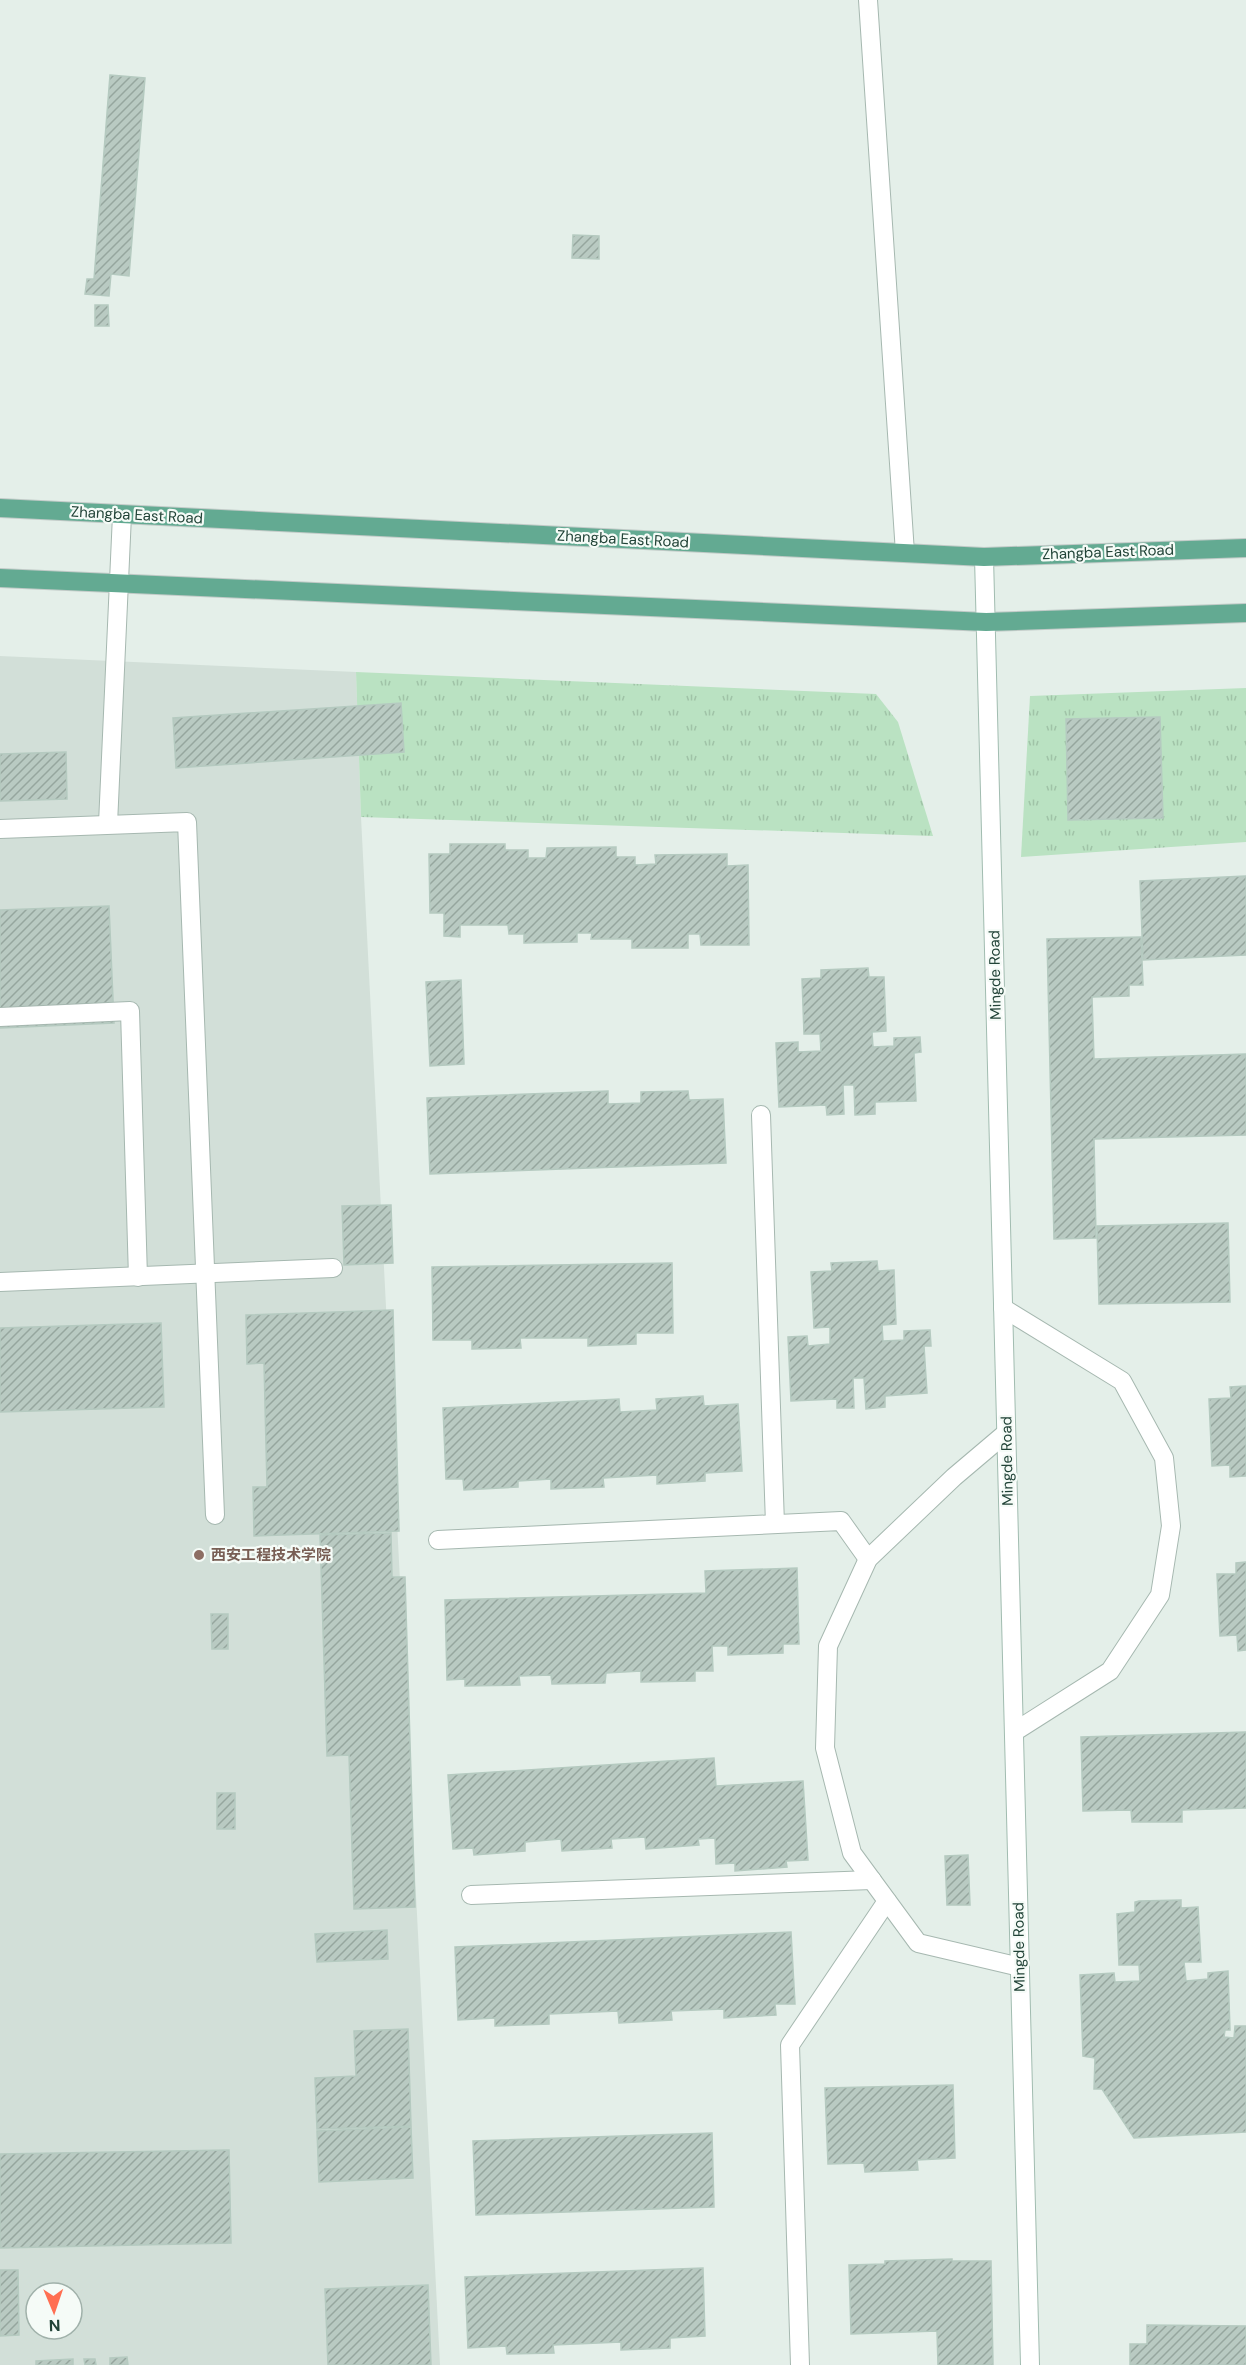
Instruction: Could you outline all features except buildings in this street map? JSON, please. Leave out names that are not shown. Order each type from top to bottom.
[{"type":"main road","name":"Zhangba East Road","points":[[0,507],[984,557],[1246,548]]},
{"type":"main road","points":[[0,578],[986,622],[1246,613]]},
{"type":"street","points":[[868,0],[905,553]]},
{"type":"street","points":[[108,824],[122,515]]},
{"type":"street","name":"Mingde Road","points":[[984,557],[1030,2365]]},
{"type":"street","points":[[0,829],[187,822],[215,1515]]},
{"type":"street","points":[[0,1017],[130,1011],[138,1277]]},
{"type":"street","points":[[761,1115],[775,1524]]},
{"type":"street","points":[[0,1282],[333,1268]]},
{"type":"street","points":[[1003,1308],[1122,1381],[1164,1458],[1171,1526],[1160,1595],[1110,1671],[1014,1732]]},
{"type":"street","points":[[1006,1432],[954,1477],[868,1559],[828,1646],[825,1748],[852,1853],[918,1943],[1020,1967]]},
{"type":"street","points":[[438,1540],[842,1521],[868,1559]]},
{"type":"street","points":[[471,1895],[872,1880]]},
{"type":"street","points":[[800,2365],[790,2044],[887,1901]]},
{"type":"shaded area","name":"西安工程技术学院","points":[[0,656],[356,672],[361,817],[440,2365],[0,2365]]},
{"type":"green space","points":[[356,672],[876,694],[898,722],[933,836],[361,817]]},
{"type":"green space","points":[[1246,688],[1246,842],[1021,857],[1030,696]]},
{"type":"place","name":"西安工程技术学院","points":[[199,1555]]}]
